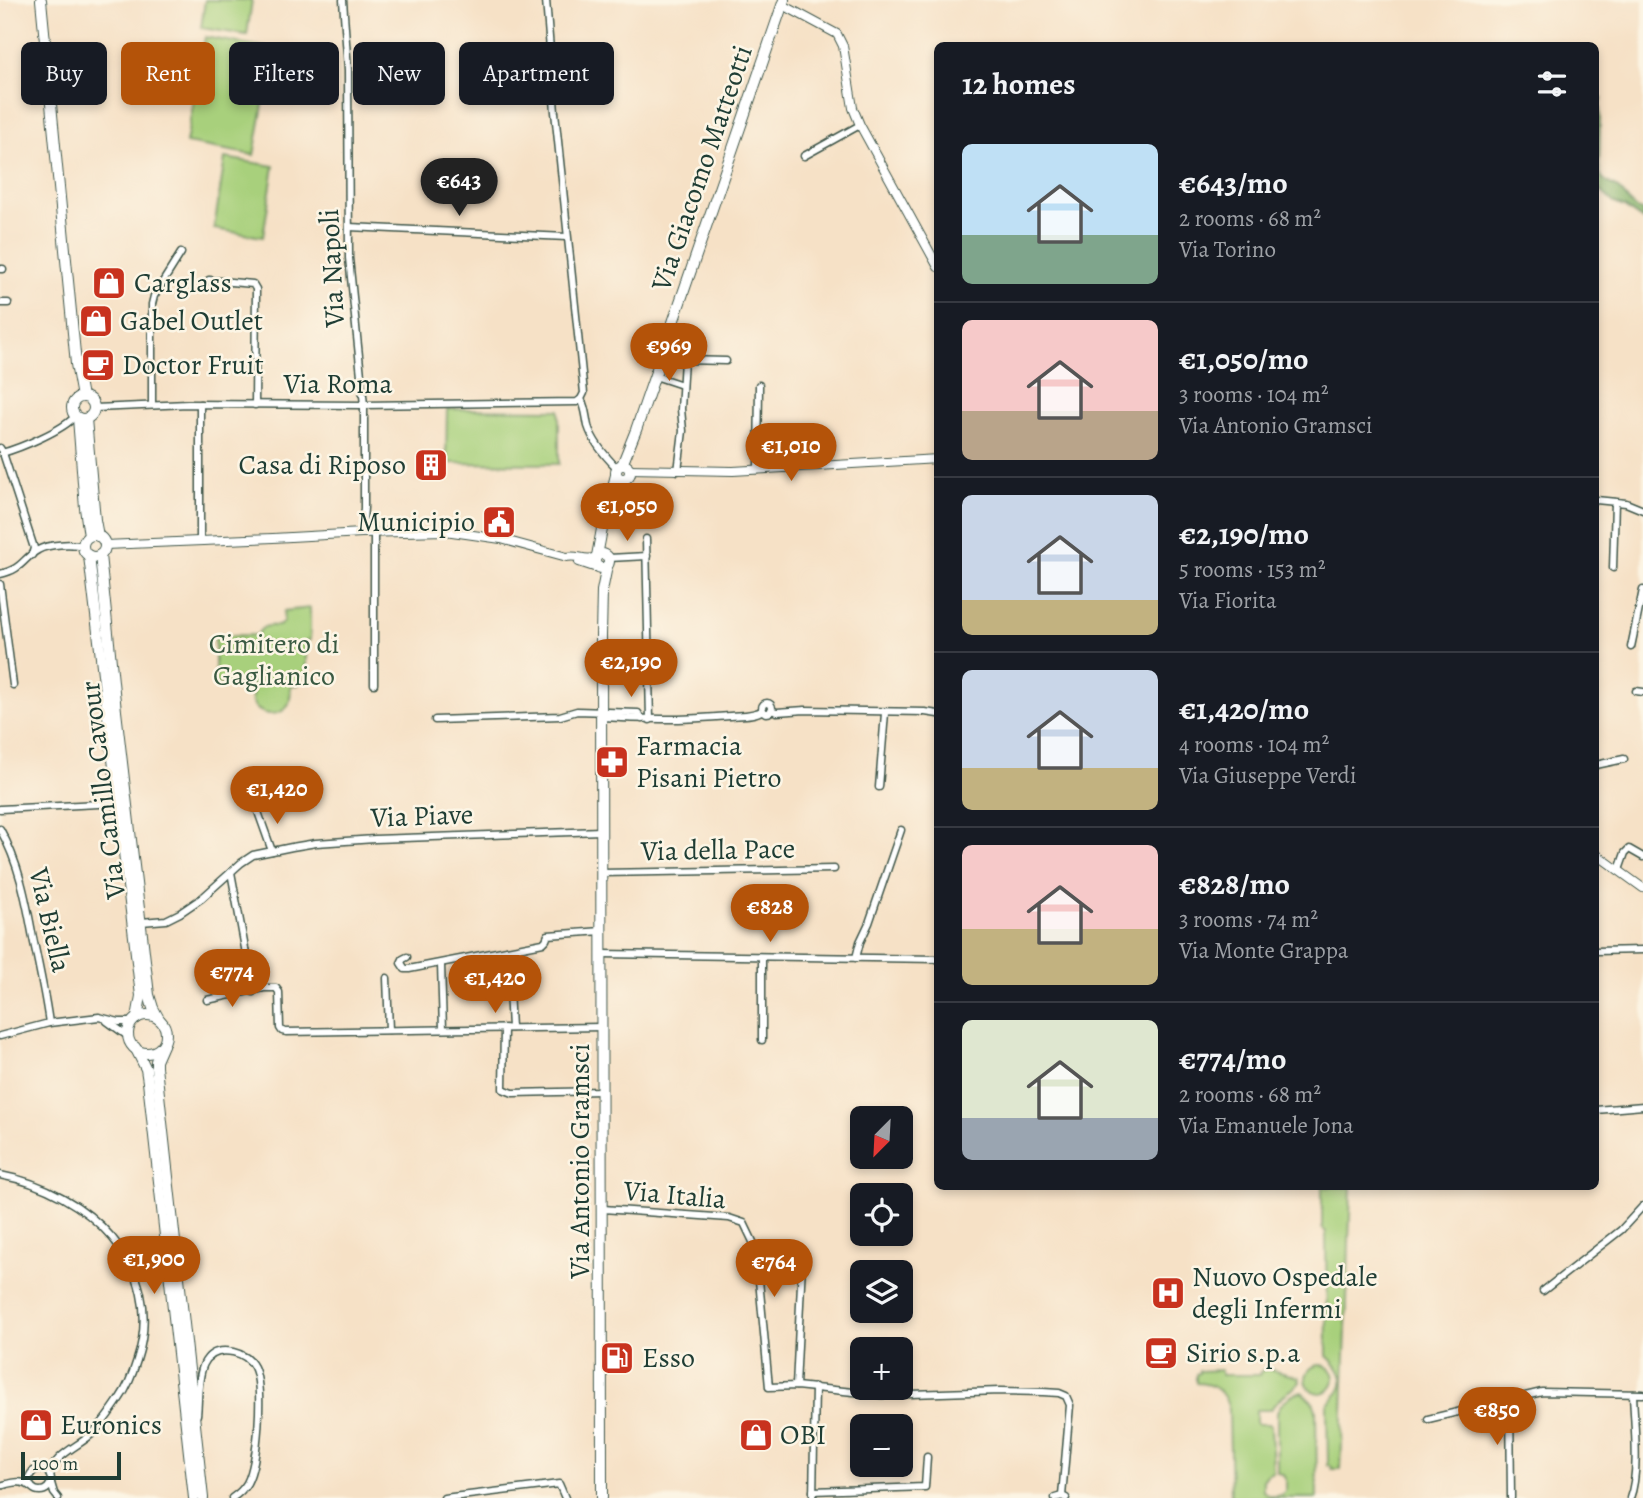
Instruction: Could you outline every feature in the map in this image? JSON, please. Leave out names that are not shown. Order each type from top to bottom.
[{"type":"main road","points":[[41,0],[76,364],[82,397],[92,401],[95,408],[92,415],[80,418]]},
{"type":"main road","name":"Via Giacomo Matteotti","points":[[623,471],[783,2]]},
{"type":"main road","name":"Via Camillo Cavour","points":[[82,397],[73,402],[72,409],[80,418],[95,520],[118,803],[141,996],[136,1016]]},
{"type":"main road","name":"Via Antonio Gramsci","points":[[602,1498],[602,527],[623,471]]},
{"type":"main road","points":[[83,546],[84,540],[96,545]]},
{"type":"main road","name":"Via Camillo Cavour","points":[[96,545],[151,1003],[159,1019]]},
{"type":"main road","points":[[194,1498],[148,1082],[142,1060],[129,1037],[130,1026],[136,1016],[148,1015],[159,1019],[165,1028],[165,1040],[156,1061],[156,1068],[203,1498]]},
{"type":"main road","points":[[135,1047],[146,1052],[163,1045]]},
{"type":"street","name":"Via Napoli","points":[[343,0],[348,70],[349,258],[364,405],[362,533]]},
{"type":"street","points":[[545,0],[584,393],[581,399],[589,429],[606,458],[623,471],[705,472],[934,459]]},
{"type":"street","points":[[783,2],[837,34],[843,46],[853,108],[860,125],[934,260]]},
{"type":"street","points":[[804,156],[860,125]]},
{"type":"street","points":[[349,227],[567,237]]},
{"type":"street","points":[[152,404],[152,304],[154,296],[181,253]]},
{"type":"street","points":[[209,280],[253,284],[256,289],[255,405]]},
{"type":"street","points":[[678,471],[683,431],[681,409],[684,360],[726,361]]},
{"type":"street","points":[[655,376],[682,385]]},
{"type":"street","points":[[758,470],[759,385]]},
{"type":"street","name":"Via Roma","points":[[95,408],[152,404],[364,405],[573,402],[581,399]]},
{"type":"street","points":[[200,404],[200,541]]},
{"type":"street","points":[[32,555],[34,548],[1,451],[80,418]]},
{"type":"street","points":[[1599,500],[1626,503],[1643,510]]},
{"type":"street","points":[[1613,568],[1615,502]]},
{"type":"street","points":[[96,545],[453,531],[501,539],[567,556],[570,560],[594,567],[602,561],[647,555]]},
{"type":"street","points":[[374,532],[374,684]]},
{"type":"street","points":[[646,539],[646,720]]},
{"type":"street","points":[[0,574],[18,568],[39,548],[72,543],[83,546]]},
{"type":"street","points":[[0,584],[13,685]]},
{"type":"street","points":[[1631,647],[1643,590]]},
{"type":"street","points":[[435,720],[560,716],[577,711],[646,720],[736,716],[758,713],[763,705],[768,703],[772,706],[771,710],[777,712],[805,710],[934,713]]},
{"type":"street","points":[[879,787],[885,713]]},
{"type":"street","points":[[1599,764],[1624,759]]},
{"type":"street","points":[[0,809],[118,803]]},
{"type":"street","points":[[257,804],[272,851]]},
{"type":"street","name":"Via Biella","points":[[0,829],[13,854],[21,879],[49,1023]]},
{"type":"street","points":[[856,958],[901,830]]},
{"type":"street","name":"Via Piave","points":[[141,922],[166,920],[180,913],[253,855],[272,851],[347,840],[601,831]]},
{"type":"street","points":[[1619,870],[1629,849],[1643,857]]},
{"type":"street","points":[[1599,856],[1643,888]]},
{"type":"street","name":"Via della Pace","points":[[601,873],[834,869]]},
{"type":"street","points":[[230,873],[253,992]]},
{"type":"street","points":[[407,957],[402,958],[401,963],[405,969],[543,943],[548,935],[602,931]]},
{"type":"street","points":[[507,950],[507,1028],[503,1089],[513,1093],[602,1091]]},
{"type":"street","points":[[1599,951],[1643,950]]},
{"type":"street","points":[[602,954],[934,959]]},
{"type":"street","points":[[762,957],[762,1040]]},
{"type":"street","points":[[441,964],[443,1029]]},
{"type":"street","points":[[387,978],[388,1030]]},
{"type":"street","points":[[207,1000],[274,987],[278,989],[279,1028],[282,1031],[602,1027]]},
{"type":"street","points":[[0,1036],[49,1023],[99,1017],[119,1022],[136,1016]]},
{"type":"street","points":[[103,1018],[129,1037]]},
{"type":"street","points":[[1599,1110],[1643,1106]]},
{"type":"street","points":[[0,1175],[56,1194],[96,1220],[111,1235],[131,1263],[143,1306],[142,1344],[122,1396],[94,1432],[58,1458],[51,1469],[47,1489],[35,1489]]},
{"type":"street","points":[[1544,1291],[1621,1230],[1643,1206]]},
{"type":"street","name":"Via Italia","points":[[603,1209],[729,1218],[744,1223],[756,1248],[769,1387],[796,1386]]},
{"type":"street","points":[[802,1263],[796,1386],[883,1395],[967,1391],[1059,1393],[1066,1396],[1070,1405],[1061,1497]]},
{"type":"street","points":[[195,1430],[198,1382],[202,1367],[210,1357],[221,1352],[229,1351],[246,1357],[257,1374],[259,1386],[254,1461],[247,1482],[232,1498]]},
{"type":"street","points":[[815,1387],[813,1494],[925,1488],[927,1457]]},
{"type":"street","points":[[1428,1419],[1542,1392],[1643,1394]]},
{"type":"street","points":[[1630,1498],[1636,1474],[1633,1394]]},
{"type":"street","points":[[1510,1399],[1511,1496]]},
{"type":"street","points":[[35,1489],[29,1481],[30,1477],[34,1471],[45,1471],[58,1498]]},
{"type":"street","points":[[0,1486],[19,1481],[27,1483],[45,1498]]},
{"type":"street","points":[[444,1498],[559,1483],[565,1498]]},
{"type":"green space","points":[[205,0],[252,0],[247,35],[201,28]]},
{"type":"green space","points":[[205,37],[233,42],[229,42],[229,105],[263,105],[254,155],[186,143],[193,105],[215,105],[215,42],[204,42]]},
{"type":"green space","points":[[1599,98],[1602,98],[1599,166]]},
{"type":"green space","points":[[225,158],[274,166],[263,237],[214,229]]},
{"type":"green space","points":[[1599,166],[1605,181],[1620,191],[1635,208],[1643,211],[1643,220],[1614,203],[1599,190]]},
{"type":"green space","points":[[447,409],[559,410],[559,464],[446,463]]},
{"type":"green space","name":"Cimitero di Gaglianico","points":[[310,608],[306,674],[301,674],[302,680],[298,685],[291,686],[290,701],[281,712],[264,713],[255,706],[252,694],[255,684],[215,684],[215,636],[257,635],[266,626],[279,626],[283,622],[284,611]]},
{"type":"green space","points":[[1322,1190],[1351,1190],[1341,1469],[1332,1469],[1331,1465],[1328,1465],[1327,1405],[1339,1392],[1342,1377],[1327,1356],[1326,1232],[1322,1228]]},
{"type":"green space","points":[[1320,1365],[1330,1369],[1334,1379],[1330,1389],[1320,1393],[1310,1389],[1306,1379],[1310,1369]]},
{"type":"green space","points":[[1267,1369],[1299,1377],[1300,1382],[1277,1401],[1271,1410],[1256,1410],[1256,1424],[1271,1425],[1273,1472],[1263,1480],[1263,1491],[1275,1496],[1286,1490],[1286,1480],[1282,1474],[1277,1473],[1277,1413],[1287,1399],[1302,1392],[1313,1402],[1316,1410],[1317,1498],[1231,1498],[1229,1410],[1225,1398],[1218,1390],[1196,1383],[1196,1374],[1199,1371],[1221,1370],[1221,1375],[1260,1375],[1261,1371]]},
{"type":"place","name":"Carglass","points":[[109,283]]},
{"type":"place","name":"Gabel Outlet","points":[[96,321]]},
{"type":"place","name":"Doctor Fruit","points":[[98,365]]},
{"type":"place","name":"Casa di Riposo","points":[[431,465]]},
{"type":"place","name":"Municipio","points":[[499,522]]},
{"type":"place","name":"Farmacia Pisani Pietro","points":[[612,762]]},
{"type":"place","name":"Nuovo Ospedale degli Infermi","points":[[1168,1293]]},
{"type":"place","name":"Sirio s.p.a","points":[[1161,1353]]},
{"type":"place","name":"Esso","points":[[617,1358]]},
{"type":"place","name":"Euronics","points":[[36,1425]]},
{"type":"place","name":"OBI","points":[[756,1435]]}]
